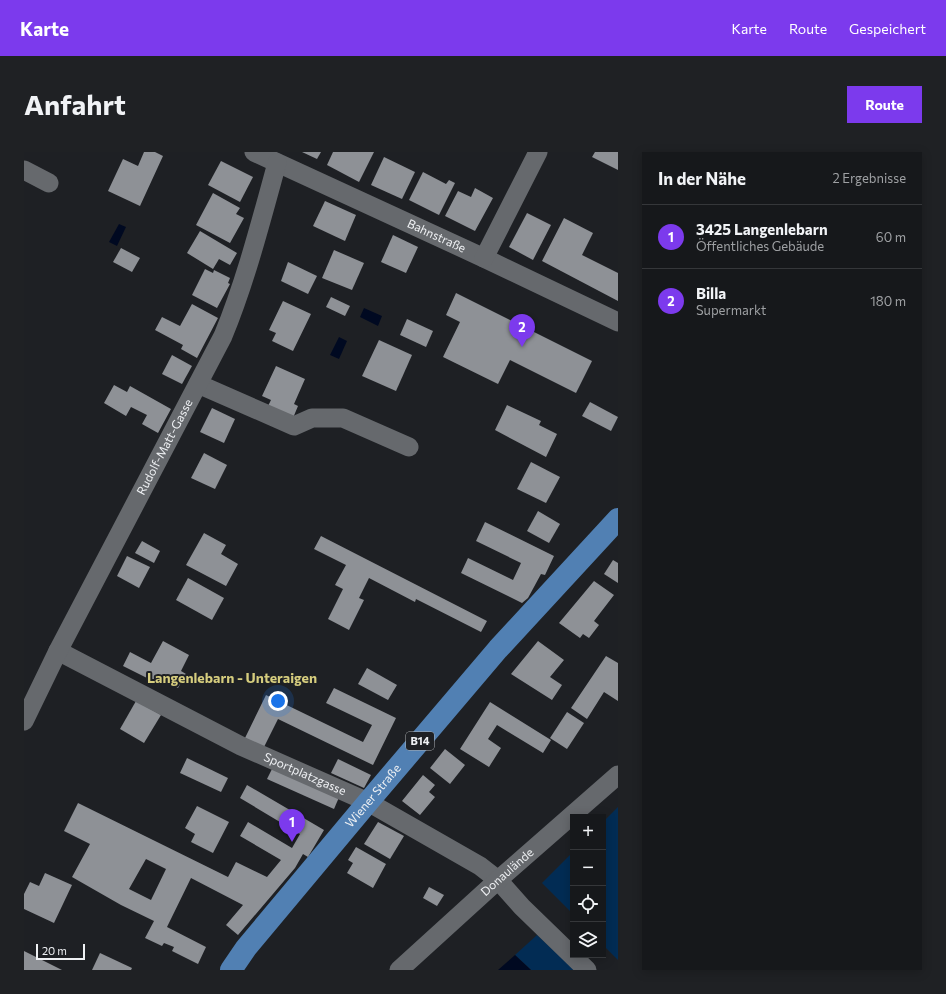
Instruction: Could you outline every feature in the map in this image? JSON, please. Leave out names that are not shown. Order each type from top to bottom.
[{"type":"main road","name":"Wiener Straße","points":[[231,970],[246,948],[498,649],[618,519]]},
{"type":"street","name":"Bahnstraße","points":[[254,152],[484,258],[618,322]]},
{"type":"street","points":[[484,258],[538,152]]},
{"type":"street","name":"Rudolf-Matt-Gasse","points":[[24,721],[58,651],[223,336],[246,274],[277,163]]},
{"type":"street","points":[[24,170],[49,183]]},
{"type":"street","points":[[198,384],[294,426],[312,418],[343,418],[409,447]]},
{"type":"street","name":"Sportplatzgasse","points":[[58,651],[241,746],[368,802],[480,866],[498,880],[522,907],[588,970]]},
{"type":"street","name":"Donaulände","points":[[399,970],[498,880],[618,775]]},
{"type":"shaded area","points":[[119,224],[126,227],[117,246],[109,242]]},
{"type":"shaded area","points":[[364,308],[382,316],[378,326],[360,317]]},
{"type":"shaded area","points":[[339,337],[347,341],[339,359],[330,355]]},
{"type":"shaded area","points":[[618,807],[618,960],[606,948],[606,819]]},
{"type":"shaded area","points":[[570,855],[570,911],[542,883]]},
{"type":"shaded area","points":[[537,935],[575,970],[531,970],[515,955]]},
{"type":"shaded area","points":[[515,955],[531,970],[498,970]]},
{"type":"building","points":[[144,152],[155,152],[163,156],[140,206],[108,191],[123,159],[138,166]]},
{"type":"building","points":[[302,152],[321,152],[317,159]]},
{"type":"building","points":[[333,152],[374,152],[359,182],[327,165]]},
{"type":"building","points":[[595,152],[618,152],[618,170],[592,157]]},
{"type":"building","points":[[384,157],[415,172],[402,199],[371,185]]},
{"type":"building","points":[[221,161],[253,177],[240,202],[208,185]]},
{"type":"building","points":[[423,172],[446,184],[449,180],[455,183],[439,215],[409,200]]},
{"type":"building","points":[[475,188],[493,198],[475,231],[445,216],[458,191],[471,197]]},
{"type":"building","points":[[213,193],[240,208],[236,214],[244,218],[230,243],[196,225]]},
{"type":"building","points":[[325,201],[356,215],[345,241],[313,226]]},
{"type":"building","points":[[527,213],[551,225],[533,260],[509,247]]},
{"type":"building","points":[[564,218],[593,233],[582,255],[618,273],[618,301],[542,261]]},
{"type":"building","points":[[200,231],[237,253],[230,265],[219,259],[213,269],[187,253]]},
{"type":"building","points":[[393,235],[418,247],[406,273],[381,262]]},
{"type":"building","points":[[121,248],[140,258],[132,272],[113,262]]},
{"type":"building","points":[[334,250],[364,263],[352,290],[322,278]]},
{"type":"building","points":[[288,262],[317,276],[308,294],[281,281]]},
{"type":"building","points":[[205,269],[213,273],[214,270],[230,278],[228,283],[230,284],[217,308],[192,295]]},
{"type":"building","points":[[456,293],[592,361],[576,393],[510,360],[498,384],[443,357],[460,322],[446,315]]},
{"type":"building","points":[[331,297],[350,306],[345,316],[326,307]]},
{"type":"building","points":[[283,301],[311,314],[293,351],[272,341],[276,333],[269,330]]},
{"type":"building","points":[[192,304],[218,318],[197,358],[181,349],[183,345],[155,330],[162,317],[180,326]]},
{"type":"building","points":[[407,319],[433,331],[426,347],[400,335]]},
{"type":"building","points":[[379,340],[412,355],[396,391],[362,376]]},
{"type":"building","points":[[172,355],[192,366],[182,384],[162,374]]},
{"type":"building","points":[[276,366],[305,379],[294,404],[298,406],[293,418],[268,406],[271,400],[262,396]]},
{"type":"building","points":[[114,385],[127,392],[130,386],[171,409],[158,433],[142,424],[147,415],[131,407],[126,416],[104,403]]},
{"type":"building","points":[[590,402],[618,417],[611,431],[582,416]]},
{"type":"building","points":[[507,405],[541,421],[539,425],[557,434],[546,457],[495,430]]},
{"type":"building","points":[[212,408],[235,419],[224,443],[200,432]]},
{"type":"building","points":[[204,453],[227,465],[215,489],[191,478]]},
{"type":"building","points":[[531,462],[560,477],[546,503],[517,489]]},
{"type":"building","points":[[538,511],[560,524],[549,543],[527,531]]},
{"type":"building","points":[[485,522],[554,556],[545,575],[541,574],[528,598],[522,603],[461,573],[468,558],[513,580],[521,563],[476,541]]},
{"type":"building","points":[[204,533],[226,545],[221,554],[238,564],[226,586],[186,565]]},
{"type":"building","points":[[321,536],[487,621],[481,632],[416,599],[415,602],[369,578],[359,598],[364,600],[349,630],[328,619],[343,589],[335,585],[346,565],[314,549]]},
{"type":"building","points":[[142,541],[160,551],[154,563],[135,553]]},
{"type":"building","points":[[127,556],[150,567],[139,588],[117,576]]},
{"type":"building","points":[[613,560],[618,563],[618,583],[604,574]]},
{"type":"building","points":[[188,578],[224,598],[212,620],[176,600]]},
{"type":"building","points":[[594,581],[614,595],[594,621],[599,625],[589,638],[583,634],[580,638],[559,623]]},
{"type":"building","points":[[163,641],[189,655],[181,671],[186,674],[178,688],[157,677],[155,682],[123,666],[130,652],[151,663]]},
{"type":"building","points":[[538,641],[564,660],[550,677],[562,685],[552,700],[511,674]]},
{"type":"building","points":[[606,656],[618,663],[618,701],[604,692],[587,719],[571,708]]},
{"type":"building","points":[[367,668],[397,685],[388,700],[358,684]]},
{"type":"building","points":[[334,688],[396,718],[373,765],[278,719],[264,747],[245,738],[266,695],[363,742],[372,725],[326,703]]},
{"type":"building","points":[[136,701],[161,715],[144,743],[120,729]]},
{"type":"building","points":[[490,702],[551,740],[543,753],[497,725],[488,739],[501,748],[489,767],[460,749]]},
{"type":"building","points":[[567,712],[584,723],[567,749],[550,738]]},
{"type":"building","points":[[445,749],[465,765],[450,784],[430,768]]},
{"type":"building","points":[[187,758],[228,778],[221,792],[180,773]]},
{"type":"building","points":[[338,759],[371,775],[364,788],[331,773]]},
{"type":"building","points":[[274,765],[340,795],[334,809],[267,779]]},
{"type":"building","points":[[423,775],[435,785],[429,792],[435,797],[420,815],[402,801]]},
{"type":"building","points":[[247,785],[324,830],[308,857],[303,854],[295,868],[238,935],[226,925],[243,905],[191,878],[167,927],[206,947],[198,964],[172,951],[174,947],[164,943],[162,946],[145,938],[154,921],[121,905],[72,877],[90,844],[64,831],[78,803],[228,877],[236,862],[267,877],[281,860],[240,836],[248,822],[292,848],[300,834],[240,798]],"holes":[[[146,859],[166,869],[151,900],[129,889]]]},
{"type":"building","points":[[197,806],[229,822],[213,853],[191,842],[195,834],[185,828]]},
{"type":"building","points":[[378,822],[404,836],[390,859],[364,844]]},
{"type":"building","points":[[356,847],[386,864],[373,888],[347,873],[353,863],[348,860]]},
{"type":"building","points":[[45,873],[72,885],[54,923],[24,909],[24,894],[30,882],[39,886]]},
{"type":"building","points":[[429,887],[444,895],[437,906],[423,898]]},
{"type":"building","points":[[24,951],[62,970],[24,970]]},
{"type":"building","points":[[100,953],[132,968],[131,970],[92,970]]},
{"type":"place","name":"Billa","points":[[522,347]]},
{"type":"place","name":"3425 Langenlebarn","points":[[292,842]]},
{"type":"district","name":"Langenlebarn - Unteraigen","points":[[232,678]]}]
